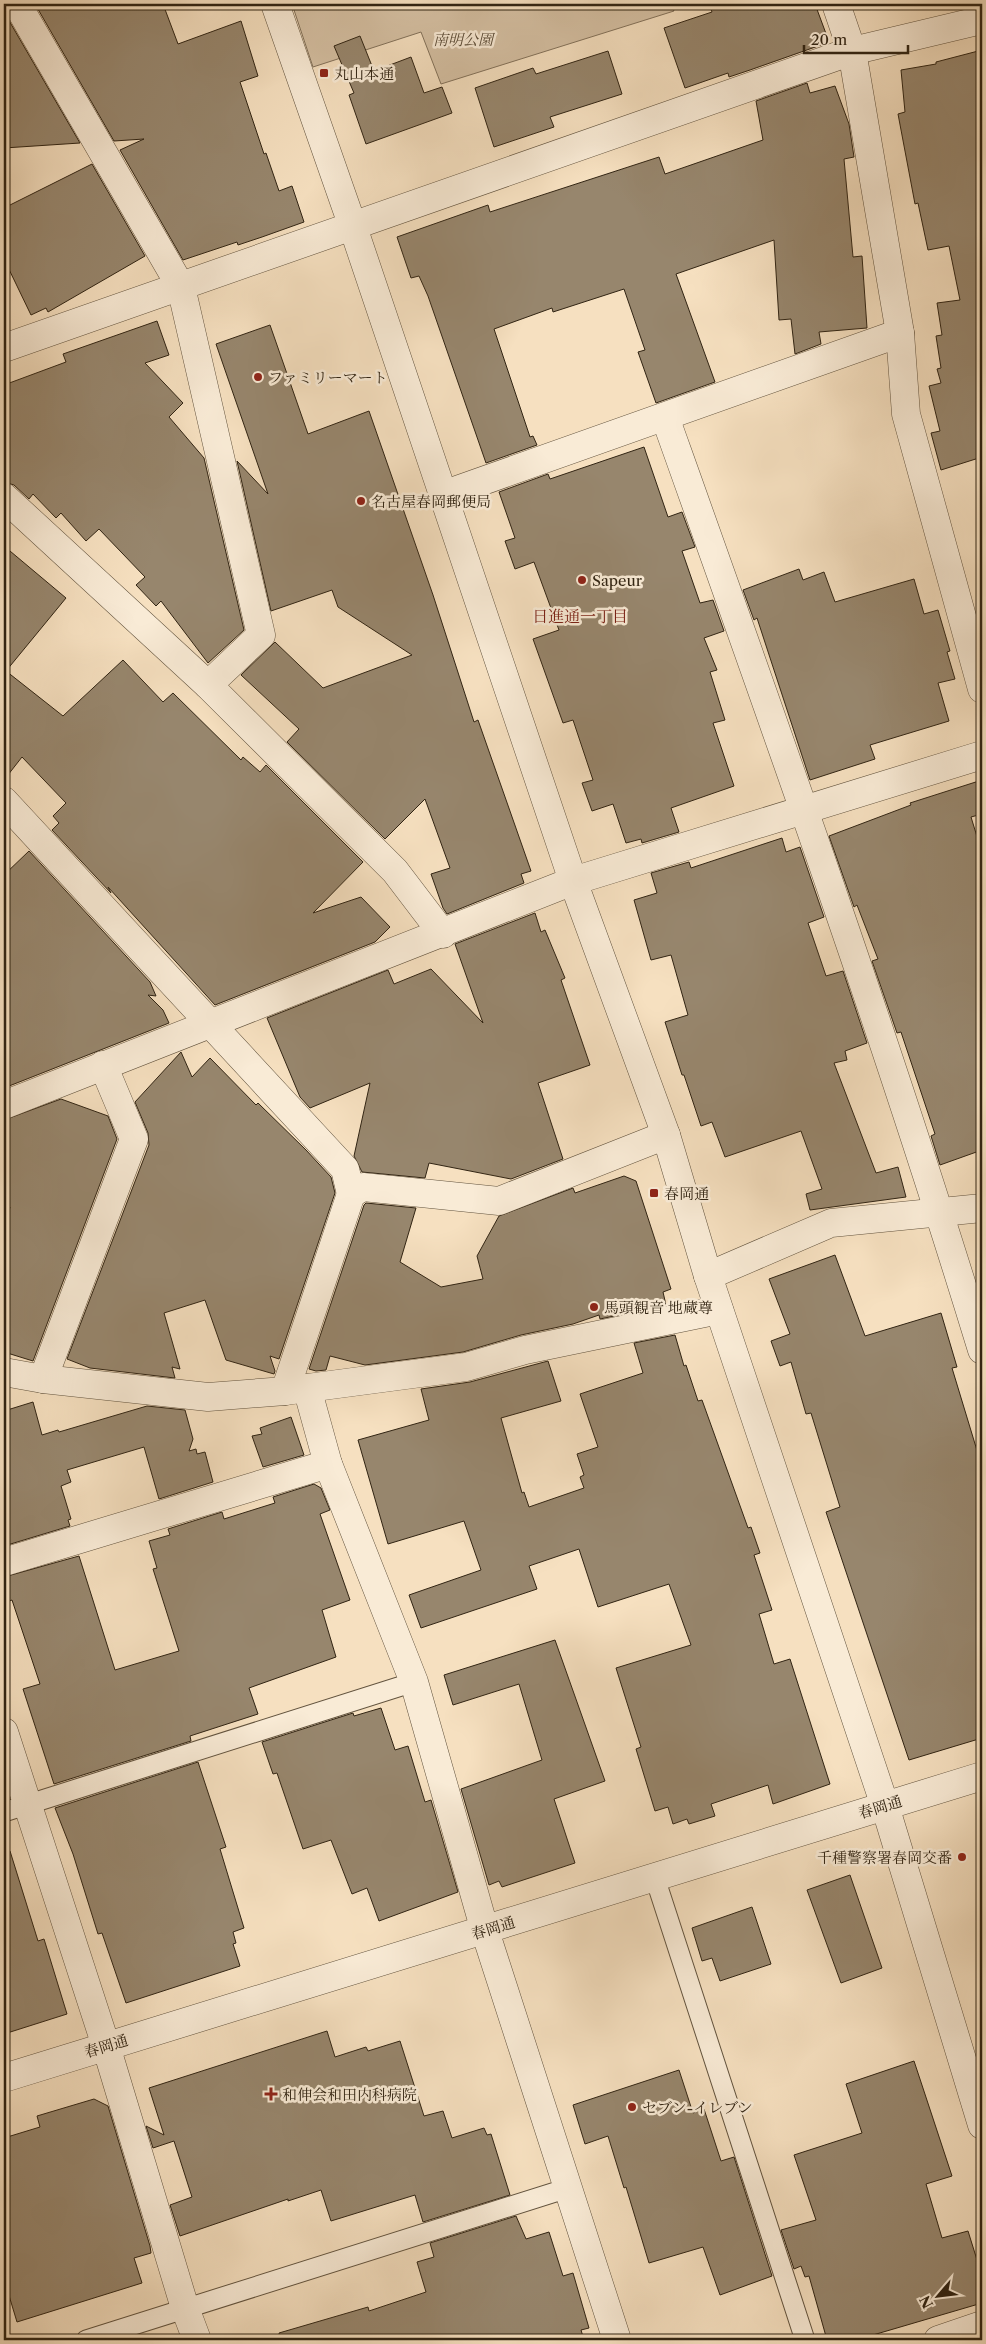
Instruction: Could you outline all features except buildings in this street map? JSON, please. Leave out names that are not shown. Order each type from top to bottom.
[{"type":"street","points":[[16,4],[181,287],[261,634],[208,685]]},
{"type":"street","points":[[275,4],[353,227],[573,881],[666,1135],[708,1276],[885,1806],[982,2125]]},
{"type":"street","points":[[836,4],[852,51],[900,332],[906,414],[982,689]]},
{"type":"street","points":[[4,348],[852,51],[982,20]]},
{"type":"street","points":[[443,495],[900,332]]},
{"type":"street","points":[[665,417],[805,810],[940,1212],[982,1350]]},
{"type":"street","points":[[4,497],[208,685],[395,871],[443,934]]},
{"type":"street","points":[[4,1105],[443,934],[573,881],[982,755]]},
{"type":"street","points":[[4,801],[345,1169],[351,1194],[296,1389],[328,1464],[414,1682],[484,1931],[617,2340]]},
{"type":"street","points":[[42,1379],[134,1139],[104,1065]]},
{"type":"street","points":[[351,1194],[363,1187],[500,1201],[666,1135]]},
{"type":"street","points":[[708,1276],[831,1223],[982,1208]]},
{"type":"street","points":[[4,1372],[42,1379],[208,1397],[296,1389],[466,1367],[524,1350],[720,1310]]},
{"type":"street","points":[[4,1562],[328,1464]]},
{"type":"street","points":[[4,1732],[15,1808],[106,2046],[185,2308],[197,2340]]},
{"type":"street","name":"春岡通","points":[[4,2078],[982,1776]]},
{"type":"street","points":[[938,2340],[982,2325]]},
{"type":"lane","points":[[15,1808],[414,1682]]},
{"type":"lane","points":[[655,1878],[805,2340]]},
{"type":"lane","points":[[86,2340],[568,2188]]},
{"type":"green space","name":"南明公園","points":[[292,4],[671,4],[674,11],[441,84],[421,32],[313,67]]},
{"type":"place","name":"丸山本通","points":[[324,73]]},
{"type":"place","name":"ファミリーマート","points":[[258,377]]},
{"type":"place","name":"名古屋春岡郵便局","points":[[361,501]]},
{"type":"place","name":"Sapeur","points":[[582,580]]},
{"type":"place","name":"春岡通","points":[[654,1193]]},
{"type":"place","name":"馬頭観音 地蔵尊","points":[[594,1307]]},
{"type":"place","name":"千種警察署春岡交番","points":[[962,1857]]},
{"type":"place","name":"和伸会和田内科病院","points":[[271,2094]]},
{"type":"place","name":"セブン-イレブン","points":[[632,2107]]},
{"type":"district","name":"日進通一丁目","points":[[580,616]]}]
